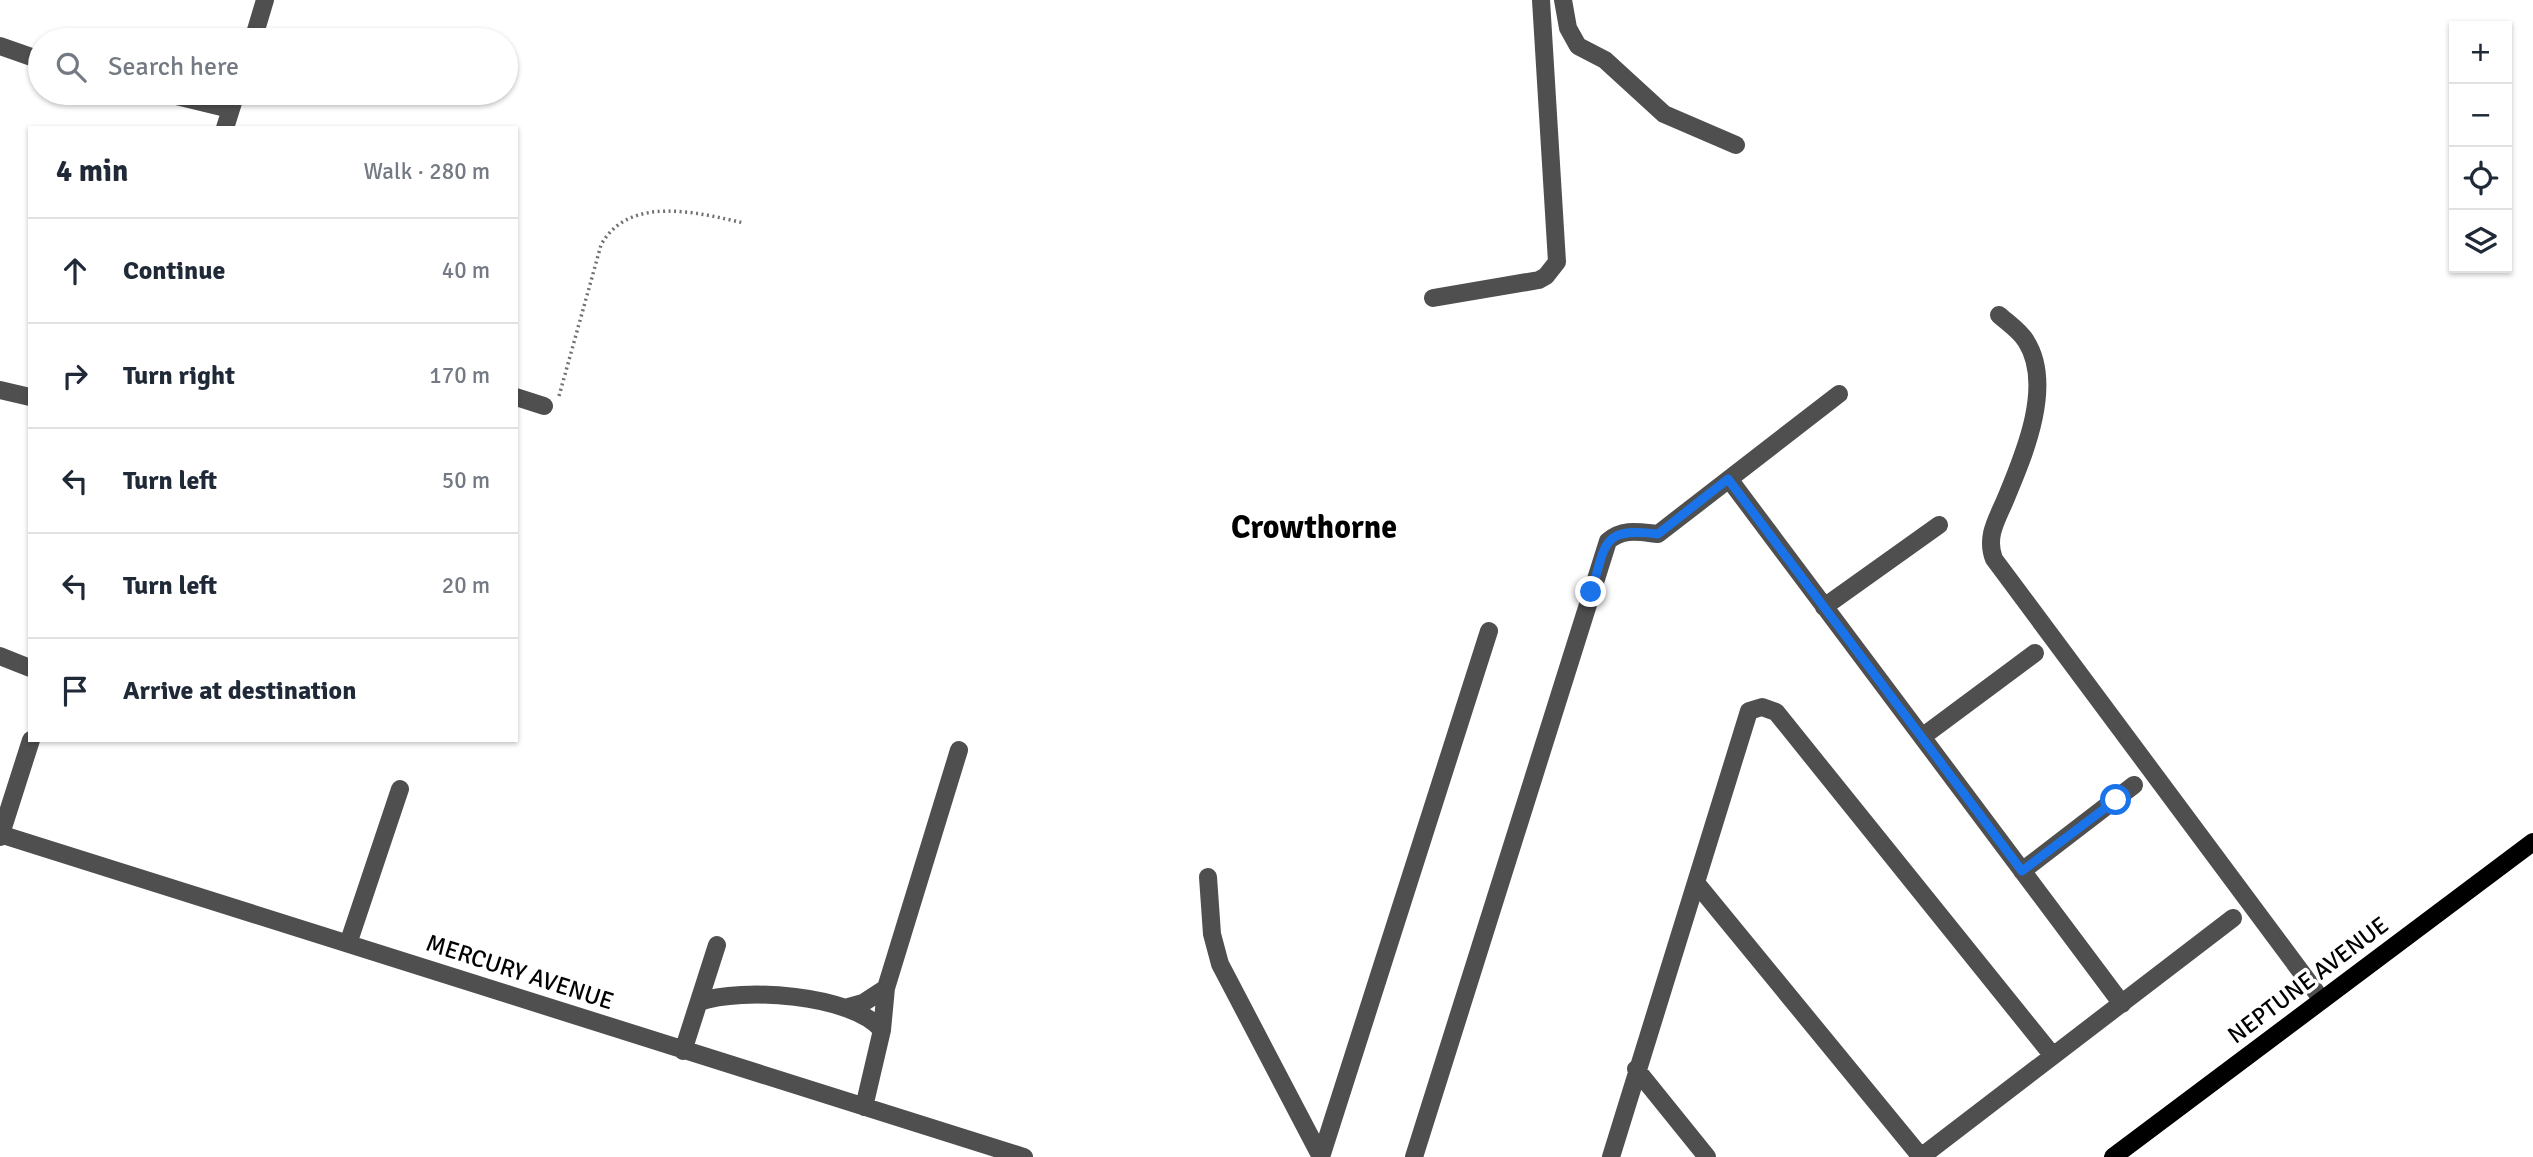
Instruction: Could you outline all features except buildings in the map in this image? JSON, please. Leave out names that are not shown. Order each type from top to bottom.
[{"type":"main road","name":"NEPTUNE AVENUE","points":[[2113,1157],[2533,842]]},
{"type":"street","points":[[257,28],[265,0]]},
{"type":"street","points":[[1433,298],[1539,280],[1546,276],[1557,261],[1541,0]]},
{"type":"street","points":[[1563,0],[1568,28],[1578,46],[1605,60],[1664,114],[1736,145]]},
{"type":"street","points":[[0,46],[28,56]]},
{"type":"street","points":[[226,126],[232,105]]},
{"type":"street","points":[[1999,315],[2026,341],[2038,383],[2020,459],[1992,530],[1990,545],[1994,559],[2322,1000]]},
{"type":"street","points":[[0,390],[28,397]]},
{"type":"street","points":[[1414,1157],[1608,541],[1617,533],[1632,531],[1658,534],[1839,394]]},
{"type":"street","points":[[518,398],[544,406]]},
{"type":"street","points":[[1728,479],[2122,1004]]},
{"type":"street","points":[[1824,607],[1939,525]]},
{"type":"street","points":[[1208,877],[1212,934],[1220,964],[1321,1157],[1489,631]]},
{"type":"street","points":[[1922,737],[2035,653]]},
{"type":"street","points":[[0,656],[28,667]]},
{"type":"street","points":[[1611,1157],[1748,711],[1762,707],[1776,712],[2053,1056]]},
{"type":"street","points":[[0,835],[30,742]]},
{"type":"street","points":[[864,1107],[882,1030],[886,988],[959,750]]},
{"type":"street","points":[[2022,871],[2134,785]]},
{"type":"street","points":[[349,941],[400,789]]},
{"type":"street","name":"MERCURY AVENUE","points":[[0,835],[349,941],[683,1051],[1024,1157]]},
{"type":"street","points":[[1697,884],[1921,1157],[2234,918]]},
{"type":"street","points":[[683,1051],[717,945]]},
{"type":"street","points":[[845,1008],[863,1003],[886,988]]},
{"type":"street","points":[[699,1002],[719,995],[750,994],[845,1008],[874,1021],[882,1030]]},
{"type":"street","points":[[1636,1069],[1707,1157]]},
{"type":"path","points":[[544,406],[561,394],[601,245],[607,234],[621,222],[657,211],[707,215],[744,223]]},
{"type":"district","name":"Crowthorne","points":[[1314,527]]},
{"type":"route","points":[[1591,592],[1608,541],[1617,533],[1632,531],[1658,534],[1728,479],[2022,871],[2116,800]]}]
